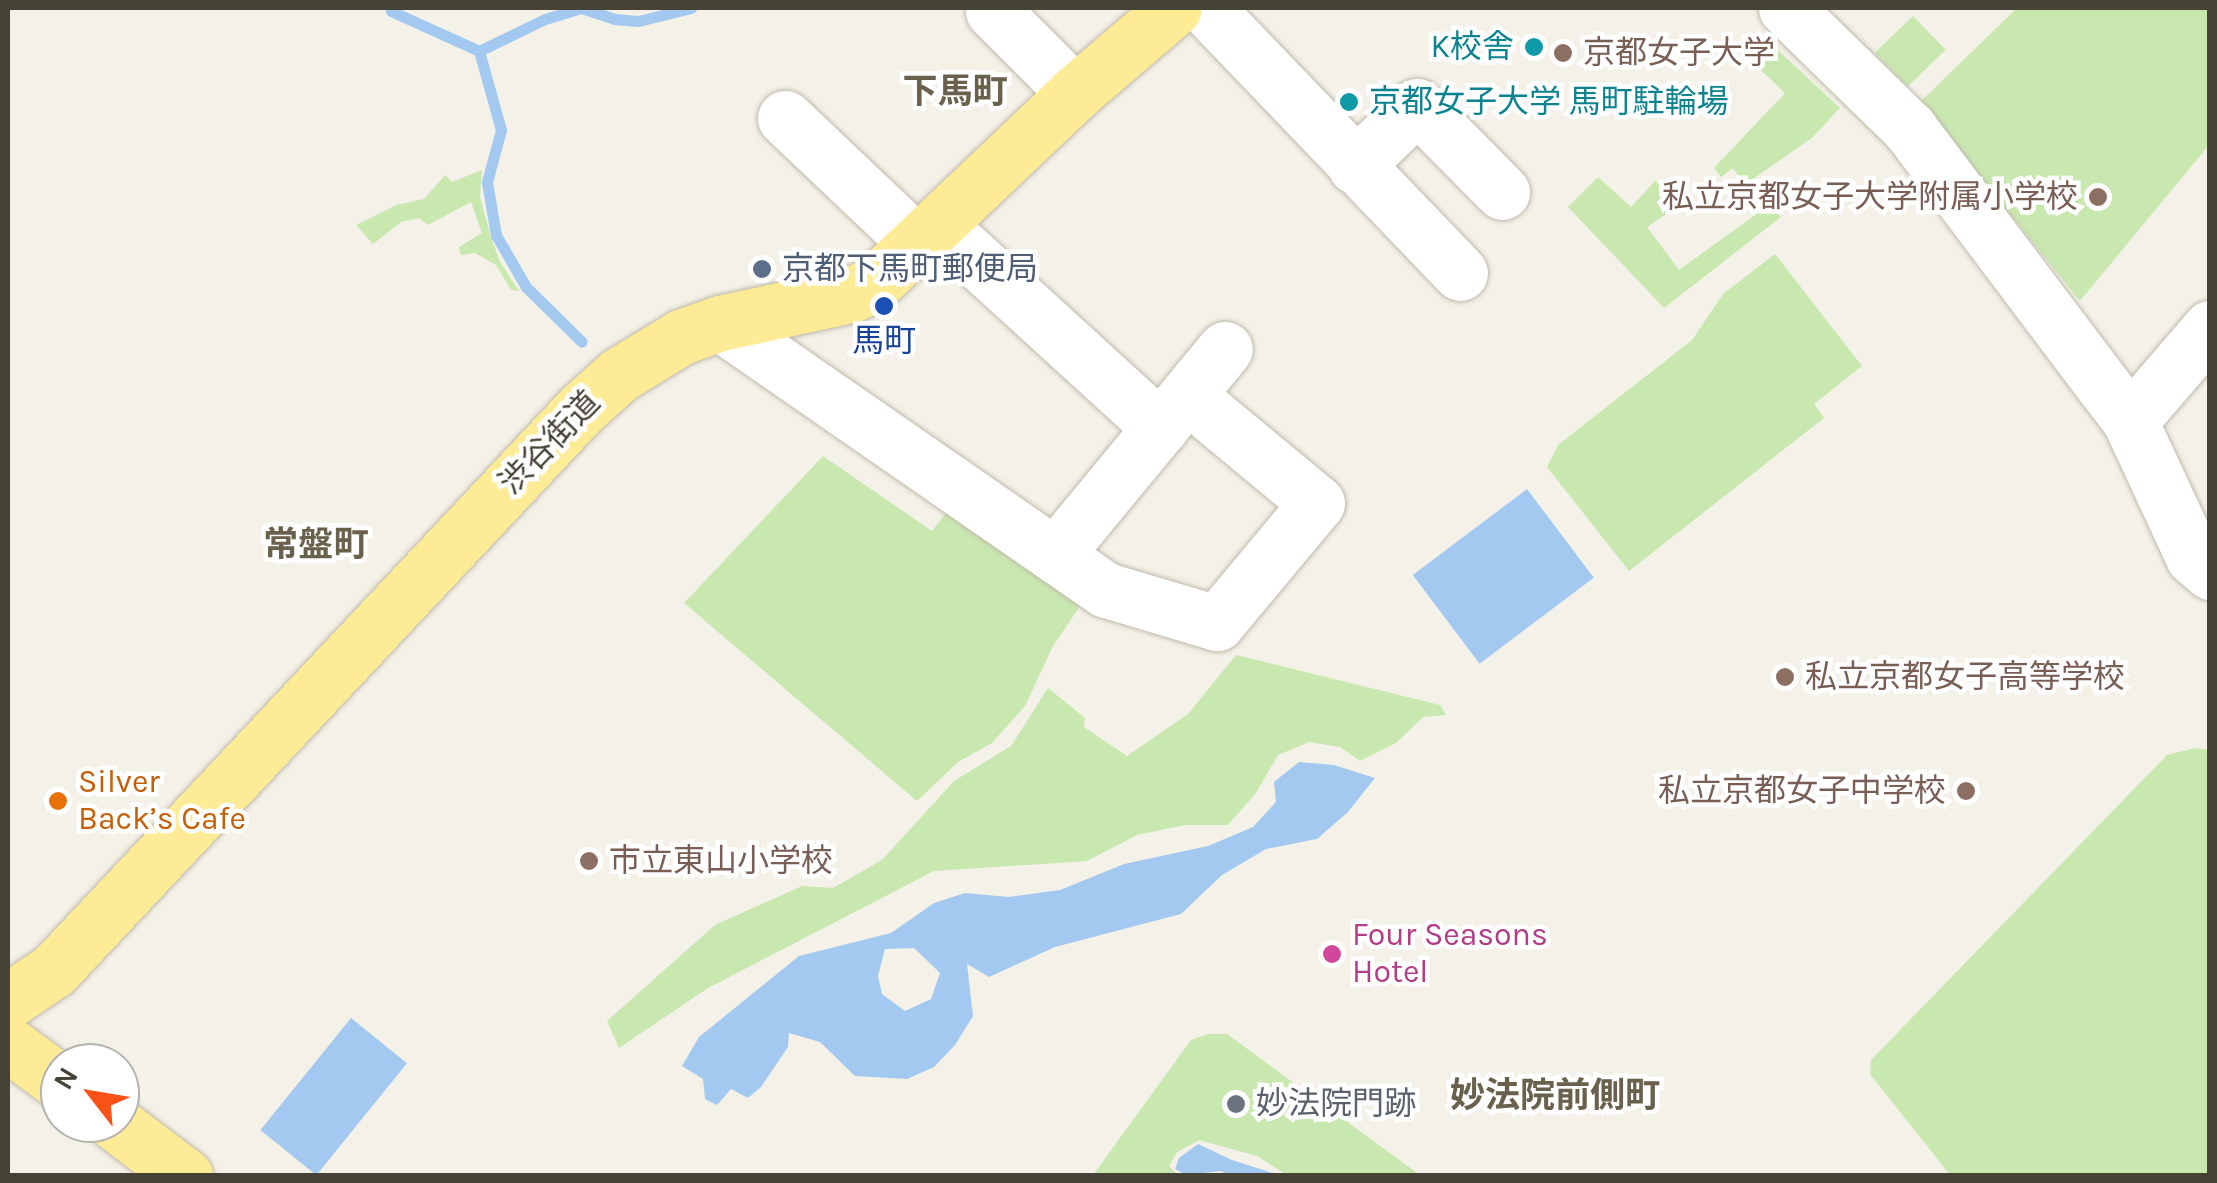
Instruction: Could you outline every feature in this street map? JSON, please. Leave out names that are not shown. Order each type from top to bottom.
[{"type":"main road","name":"渋谷街道","points":[[8,1001],[54,970],[120,902],[580,410],[649,353],[720,323],[851,295],[884,277],[1075,93],[1174,8]]},
{"type":"main road","points":[[8,1044],[40,1067]]},
{"type":"main road","points":[[140,1142],[185,1176]]},
{"type":"street","points":[[1206,8],[1460,273]]},
{"type":"street","points":[[1786,8],[1910,128],[2130,421],[2193,557],[2210,572]]},
{"type":"street","points":[[993,11],[1075,93]]},
{"type":"street","points":[[1356,166],[1418,106],[1502,192]]},
{"type":"street","points":[[720,323],[1106,590],[1217,623],[1317,504],[1174,411],[928,235],[785,118]]},
{"type":"street","points":[[2130,421],[2210,328]]},
{"type":"street","points":[[1054,555],[1225,349]]},
{"type":"green space","name":"私立京都女子大学附属小学校","points":[[2017,8],[2209,8],[2209,145],[2080,301],[1920,102]]},
{"type":"green space","points":[[1913,16],[1946,50],[1908,87],[1875,53]]},
{"type":"green space","points":[[1765,38],[1840,108],[1813,137],[1750,181],[1747,177],[1741,180],[1733,168],[1721,177],[1714,168],[1785,93],[1747,57]]},
{"type":"green space","points":[[482,170],[480,197],[490,234],[500,262],[519,291],[511,290],[496,265],[475,253],[461,255],[459,247],[482,233],[471,202],[428,225],[419,218],[401,222],[373,244],[356,225],[396,205],[424,199],[445,175],[452,182]]},
{"type":"green space","points":[[1598,177],[1631,207],[1657,179],[1673,192],[1678,185],[1688,199],[1647,227],[1679,270],[1769,205],[1781,217],[1664,308],[1568,207]]},
{"type":"green space","points":[[1775,254],[1862,366],[1814,404],[1824,418],[1629,571],[1547,467],[1558,445],[1692,340],[1723,294]]},
{"type":"green space","points":[[823,456],[932,531],[949,509],[1085,599],[1053,646],[1025,706],[992,743],[958,762],[917,801],[684,603]]},
{"type":"green space","points":[[1236,655],[1440,705],[1446,715],[1423,717],[1396,743],[1360,761],[1340,747],[1309,742],[1278,755],[1256,793],[1228,825],[1185,825],[1137,835],[1087,861],[934,871],[708,988],[619,1048],[607,1021],[715,925],[802,886],[833,888],[882,860],[954,781],[1011,746],[1048,688],[1085,718],[1084,727],[1127,756],[1188,714]]},
{"type":"green space","points":[[2195,748],[2210,750],[2209,1175],[1950,1175],[1870,1074],[1871,1060],[2167,755]]},
{"type":"green space","name":"妙法院門跡","points":[[1208,1034],[1227,1034],[1420,1175],[1287,1175],[1257,1156],[1199,1140],[1177,1152],[1169,1166],[1178,1175],[1093,1175],[1191,1040]]},
{"type":"water","points":[[1527,489],[1594,578],[1480,664],[1413,575]]},
{"type":"water","points":[[1299,762],[1334,765],[1375,778],[1348,812],[1317,839],[1266,849],[1222,875],[1181,914],[1055,947],[989,977],[967,964],[973,1016],[955,1045],[934,1067],[907,1079],[855,1076],[820,1042],[789,1033],[788,1047],[761,1087],[748,1098],[731,1089],[717,1105],[705,1099],[703,1079],[682,1066],[699,1037],[799,956],[891,933],[934,903],[965,893],[1009,897],[1060,890],[1124,864],[1208,846],[1253,827],[1276,802],[1274,782]],"holes":[[[914,948],[940,973],[931,999],[905,1011],[882,994],[878,976],[885,949]]]},
{"type":"water","points":[[351,1018],[407,1063],[316,1175],[260,1130]]},
{"type":"water","points":[[1198,1144],[1279,1175],[1229,1175],[1221,1171],[1187,1175],[1175,1169],[1179,1158]]},
{"type":"waterway","points":[[479,51],[545,19],[580,8]]},
{"type":"waterway","points":[[581,8],[614,19],[638,21],[691,8]]},
{"type":"waterway","points":[[391,11],[479,51],[501,130],[487,182],[496,235],[526,287],[582,342]]},
{"type":"place","name":"K校舎","points":[[1534,47]]},
{"type":"place","name":"京都女子大学","points":[[1563,53]]},
{"type":"place","name":"京都女子大学 馬町駐輪場","points":[[1349,102]]},
{"type":"place","name":"私立京都女子大学附属小学校","points":[[2098,197]]},
{"type":"place","name":"京都下馬町郵便局","points":[[762,269]]},
{"type":"place","name":"馬町","points":[[884,306]]},
{"type":"place","name":"私立京都女子高等学校","points":[[1785,677]]},
{"type":"place","name":"私立京都女子中学校","points":[[1966,791]]},
{"type":"place","name":"Silver Back’s Cafe","points":[[58,801]]},
{"type":"place","name":"市立東山小学校","points":[[589,861]]},
{"type":"place","name":"Four Seasons Hotel","points":[[1332,954]]},
{"type":"place","name":"妙法院門跡","points":[[1236,1104]]},
{"type":"district","name":"下馬町","points":[[955,92]]},
{"type":"district","name":"常盤町","points":[[316,545]]},
{"type":"district","name":"妙法院前側町","points":[[1555,1096]]}]
